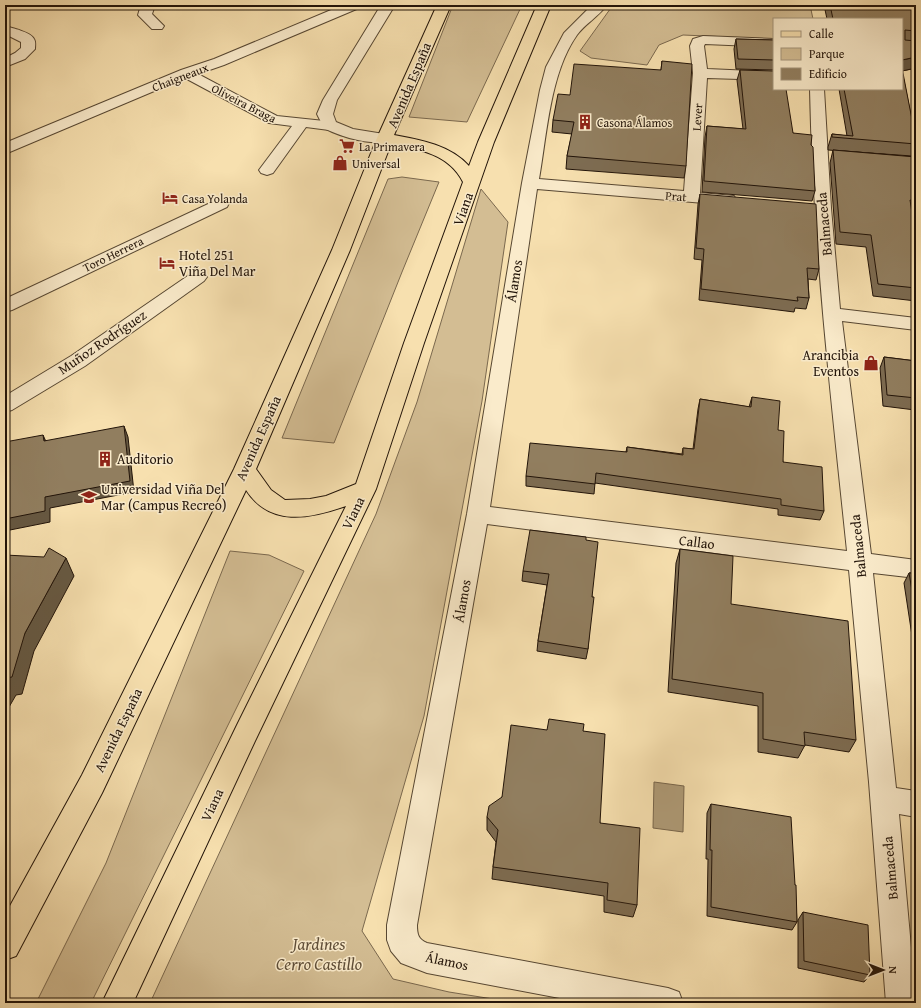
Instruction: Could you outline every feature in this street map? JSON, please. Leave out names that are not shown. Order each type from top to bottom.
[{"type":"main road","name":"Avenida España","points":[[5,945],[92,784],[245,469],[341,250],[386,138],[444,5]]},
{"type":"main road","name":"Viana","points":[[117,1003],[365,489],[414,343],[486,142],[544,5]]},
{"type":"main road","points":[[386,138],[434,148],[446,154],[463,167],[472,182]]},
{"type":"main road","points":[[245,469],[255,488],[268,500],[280,507],[289,509],[321,506],[338,501],[365,489]]},
{"type":"street","points":[[148,5],[145,15],[157,26]]},
{"type":"street","name":"Chaigneaux","points":[[5,149],[186,73],[219,62],[354,5]]},
{"type":"street","points":[[386,138],[360,136],[341,132],[329,125],[325,114],[330,100],[388,5]]},
{"type":"street","name":"Álamos","points":[[600,5],[571,34],[553,67],[547,90],[530,182],[478,514],[402,924],[402,940],[412,952],[427,958],[668,1003]]},
{"type":"street","points":[[5,30],[18,34],[28,40],[28,49],[20,56],[5,63]]},
{"type":"street","name":"Lever","points":[[692,197],[700,73],[697,46],[698,42],[703,40],[773,43]]},
{"type":"street","name":"Oliveira Braga","points":[[186,73],[274,120],[329,125]]},
{"type":"street","points":[[700,73],[773,76]]},
{"type":"street","name":"Balmaceda","points":[[817,90],[826,155],[817,209],[832,314],[860,562],[884,799],[901,1003]]},
{"type":"street","points":[[267,170],[302,123]]},
{"type":"street","name":"Prat","points":[[530,182],[747,202]]},
{"type":"street","name":"Toro Herrera","points":[[5,306],[221,203]]},
{"type":"street","name":"Muñoz Rodríguez","points":[[5,405],[78,360],[198,277]]},
{"type":"street","points":[[832,314],[916,324]]},
{"type":"street","name":"Callao","points":[[478,514],[916,569]]},
{"type":"street","points":[[884,799],[916,804]]},
{"type":"green space","points":[[453,5],[522,5],[467,122],[409,117]]},
{"type":"green space","points":[[613,5],[810,5],[813,18],[773,18],[773,39],[683,35],[659,45],[647,65],[591,58],[580,51]]},
{"type":"green space","points":[[402,177],[439,182],[334,443],[282,438],[388,179]]},
{"type":"green space","name":"Jardines Cerro Castillo","points":[[481,189],[508,222],[482,401],[424,716],[362,931],[393,979],[449,992],[518,1003],[150,1003],[376,514],[417,402]]},
{"type":"green space","points":[[230,551],[269,555],[304,571],[91,1003],[36,1003],[106,863]]},
{"type":"shaded area","points":[[654,782],[684,786],[683,832],[653,828]]},
{"type":"building","points":[[830,5],[916,5],[916,31],[905,30],[905,40],[916,41],[916,57],[903,60],[903,18],[833,18]]},
{"type":"building","points":[[736,39],[773,40],[773,60],[738,59]]},
{"type":"building","points":[[662,61],[692,64],[686,166],[567,156],[574,122],[553,120],[558,94],[570,95],[574,64],[661,70]]},
{"type":"building","points":[[740,70],[773,71],[773,90],[786,90],[793,133],[812,135],[811,145],[813,147],[815,191],[704,181],[707,126],[746,129]]},
{"type":"building","points":[[903,73],[916,144],[832,137],[832,134],[853,136],[844,90],[903,90]]},
{"type":"building","points":[[833,150],[916,157],[916,201],[910,200],[916,237],[916,288],[878,284],[871,235],[840,232]]},
{"type":"building","points":[[700,194],[816,204],[819,269],[807,268],[809,298],[797,297],[798,301],[701,289],[704,249],[696,248]]},
{"type":"building","points":[[884,357],[916,361],[916,398],[887,395]]},
{"type":"building","points":[[752,397],[780,401],[778,430],[784,431],[783,462],[822,467],[824,511],[781,505],[781,499],[596,473],[595,484],[526,476],[530,443],[627,452],[627,447],[683,455],[683,448],[694,449],[700,399],[751,407]]},
{"type":"building","points":[[124,426],[130,481],[45,497],[45,511],[5,519],[5,442],[43,435],[44,441]]},
{"type":"building","points":[[530,530],[586,537],[586,540],[598,542],[588,649],[538,641],[549,574],[523,571]]},
{"type":"building","points":[[49,548],[66,558],[25,633],[12,677],[5,679],[5,555],[44,557]]},
{"type":"building","points":[[680,549],[733,556],[731,604],[848,621],[856,740],[804,732],[805,746],[763,739],[763,693],[672,679]]},
{"type":"building","points":[[909,573],[916,573],[916,614]]},
{"type":"building","points":[[549,719],[584,724],[583,731],[605,734],[600,823],[640,828],[637,905],[607,900],[608,883],[493,867],[498,830],[487,817],[489,806],[502,797],[511,725],[547,730]]},
{"type":"building","points":[[711,804],[791,817],[797,922],[711,907]]},
{"type":"building","points":[[803,912],[868,925],[870,975],[804,961]]},
{"type":"place","name":"Casona Álamos","points":[[585,122]]},
{"type":"place","name":"La Primavera","points":[[347,146]]},
{"type":"place","name":"Universal","points":[[340,163]]},
{"type":"place","name":"Casa Yolanda","points":[[170,198]]},
{"type":"place","name":"Hotel 251 Viña Del Mar","points":[[167,263]]},
{"type":"place","name":"Arancibia Eventos","points":[[871,363]]},
{"type":"place","name":"Auditorio","points":[[105,459]]},
{"type":"place","name":"Universidad Viña Del Mar (Campus Recreo)","points":[[89,497]]}]
